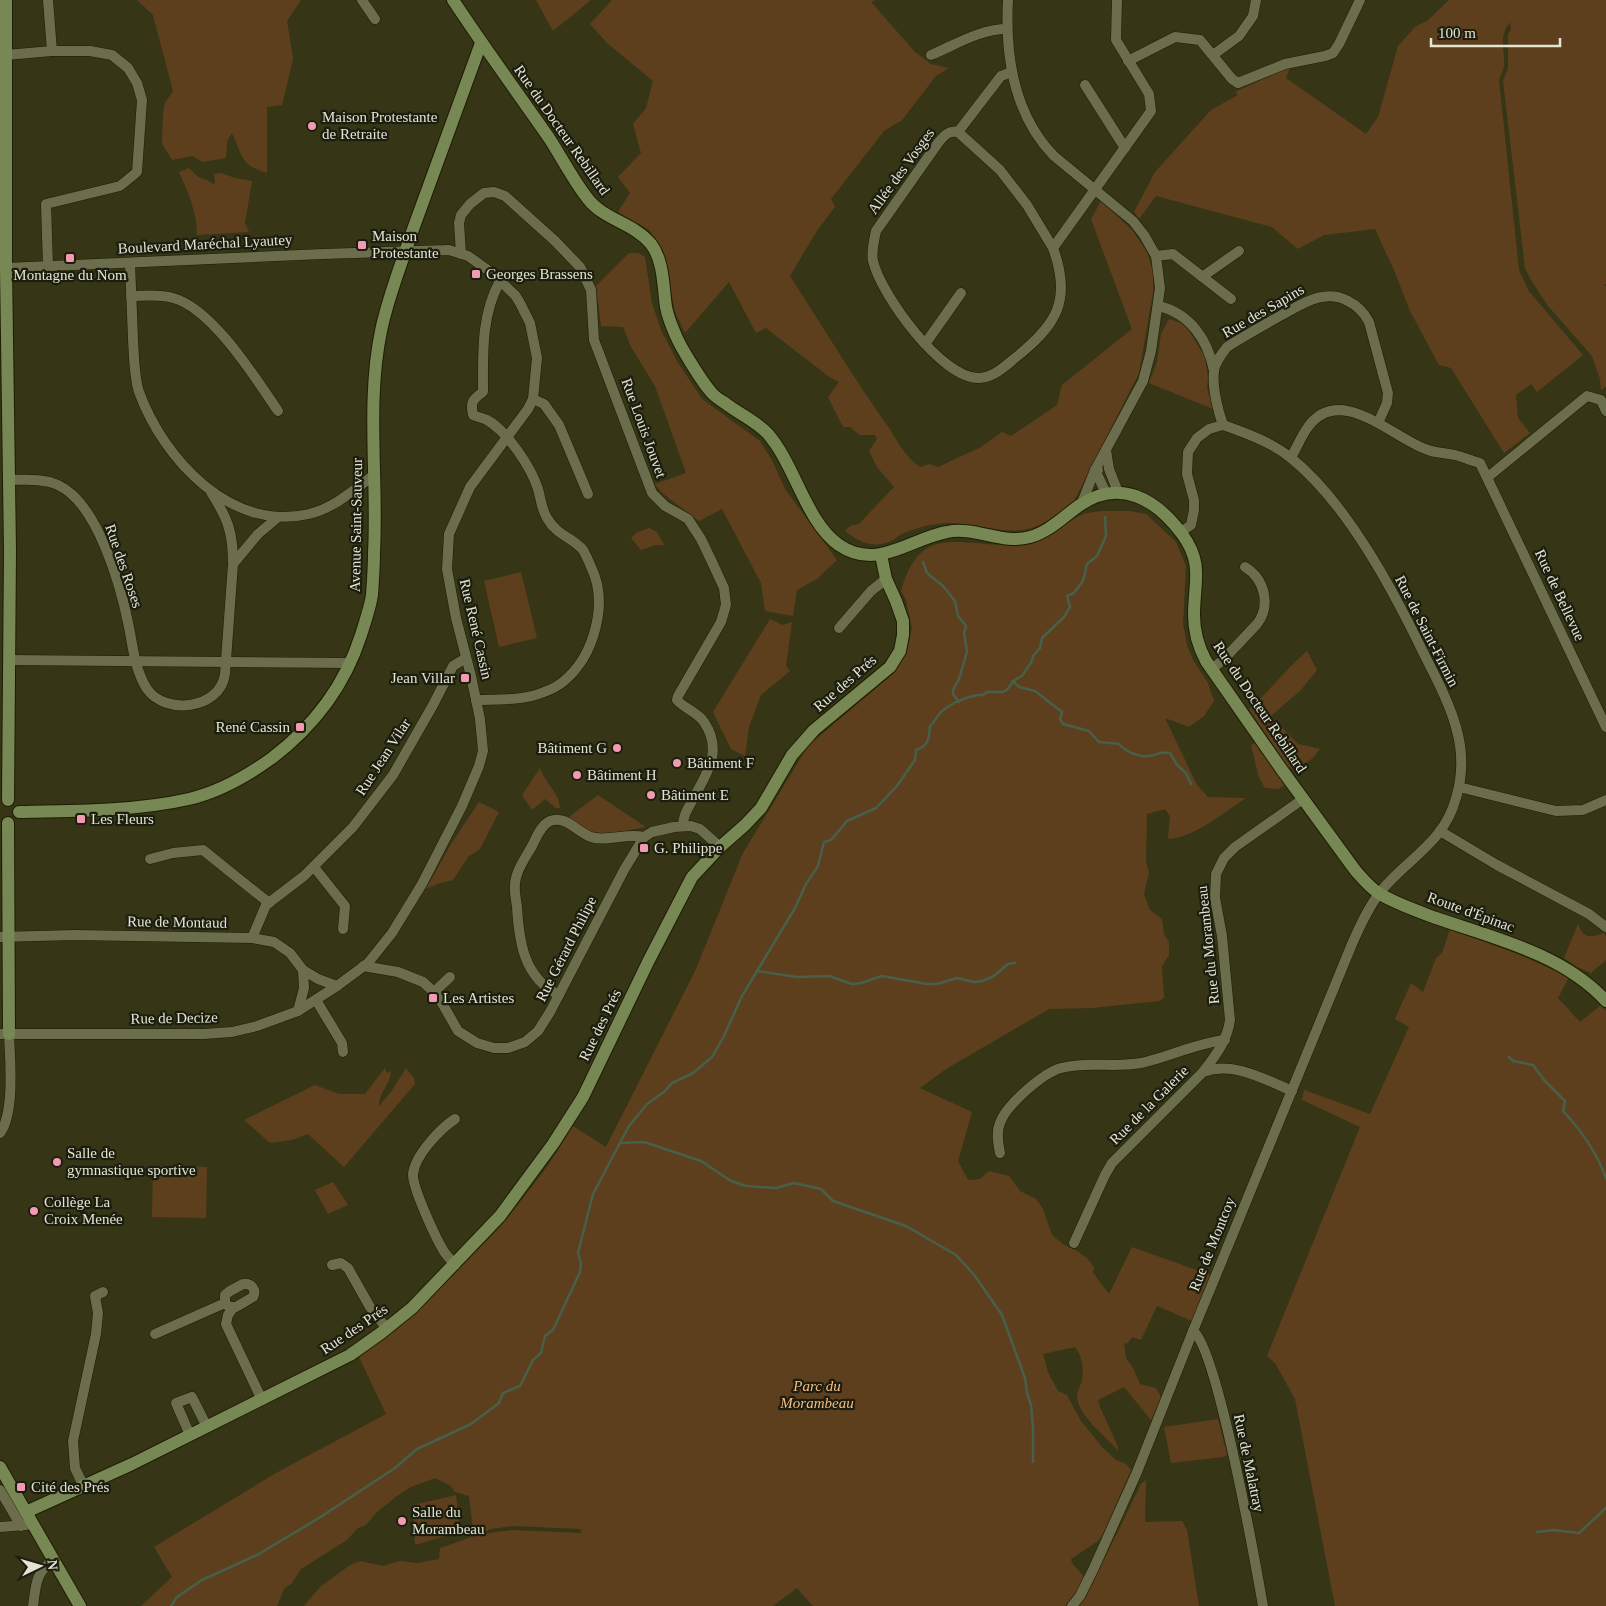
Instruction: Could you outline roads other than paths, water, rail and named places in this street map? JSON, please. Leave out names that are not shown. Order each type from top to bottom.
[{"type":"street","points":[[0,1133],[8,1115],[10,1086],[4,1034],[4,821],[16,819],[19,812],[17,805],[4,802],[9,660],[9,480],[4,446],[6,0]]},
{"type":"street","points":[[48,0],[52,51]]},
{"type":"street","points":[[362,0],[375,19]]},
{"type":"street","name":"Rue du Docteur Rebillard","points":[[453,0],[549,139],[588,200],[600,211],[640,233],[652,245],[658,258],[667,311],[677,338],[710,391],[769,435],[827,534],[840,546],[859,555],[881,555],[930,536],[954,530],[1008,540],[1032,536],[1044,531],[1080,505],[1112,492],[1136,496],[1146,501],[1181,532],[1191,549],[1197,572],[1194,613],[1196,635],[1211,670],[1335,843]]},
{"type":"street","points":[[1008,0],[1007,45],[1016,89],[1029,123],[1044,146],[1054,156],[1133,222],[1144,235],[1156,256],[1160,288],[1151,351],[1143,381],[1095,470],[1080,505]]},
{"type":"street","points":[[1053,248],[1151,111],[1149,94],[1116,40],[1117,0]]},
{"type":"street","points":[[1213,56],[1239,36],[1253,16],[1256,0]]},
{"type":"street","points":[[1128,60],[1175,37],[1200,40],[1232,79],[1238,83],[1285,64],[1325,56],[1333,52],[1339,44],[1360,0]]},
{"type":"street","points":[[931,55],[983,33],[995,29],[1006,29]]},
{"type":"street","name":"Avenue Saint-Sauveur","points":[[19,812],[78,811],[157,805],[190,799],[222,788],[259,767],[291,744],[321,712],[343,680],[366,620],[372,596],[375,399],[379,346],[385,314],[439,155],[482,43]]},
{"type":"street","points":[[6,55],[52,51],[90,51],[112,56],[128,68],[137,83],[142,100],[137,172],[120,186],[46,204],[48,266]]},
{"type":"street","name":"Allée des Vosges","points":[[958,132],[1001,76],[1012,72]]},
{"type":"street","points":[[1085,85],[1125,148]]},
{"type":"street","name":"Allée des Vosges","points":[[952,131],[958,132],[1000,170],[1027,205],[1053,248],[1060,266],[1062,287],[1056,313],[1051,323],[1024,351],[996,373],[978,378],[956,371],[914,332],[887,294],[873,260],[876,232],[938,143],[947,133],[952,131]]},
{"type":"street","name":"Rue Louis Jouvet","points":[[461,254],[459,223],[461,215],[470,204],[484,193],[494,192],[505,196],[555,241],[580,267],[591,290],[594,340],[652,493],[665,506],[688,518],[701,539],[724,588],[726,605],[721,622],[677,700],[703,720],[713,740],[714,753],[710,767],[684,816],[683,826]]},
{"type":"street","name":"Rue René Cassin","points":[[337,986],[363,966],[392,933],[422,884],[462,806],[479,766],[483,751],[483,739],[447,569],[449,534],[470,487],[528,409],[532,399],[537,358],[530,323],[515,295],[500,281],[468,256],[449,250],[406,251]]},
{"type":"street","name":"Boulevard Maréchal Lyautey","points":[[6,268],[406,251]]},
{"type":"street","points":[[1202,277],[1239,251]]},
{"type":"street","points":[[1156,256],[1173,254],[1231,299]]},
{"type":"street","points":[[130,263],[134,357],[139,390],[153,423],[175,457],[211,492],[240,507],[277,518],[310,514],[332,505],[374,475]]},
{"type":"street","points":[[476,700],[520,698],[542,693],[563,682],[580,661],[594,637],[598,612],[598,594],[593,570],[582,550],[552,527],[542,509],[538,488],[528,465],[507,438],[487,420],[473,415],[471,404],[473,399],[483,392],[482,348],[486,319],[492,296],[500,281]]},
{"type":"street","points":[[925,344],[961,293]]},
{"type":"street","points":[[131,296],[175,298],[198,312],[233,346],[278,411]]},
{"type":"street","name":"Rue des Sapins","points":[[1214,372],[1218,358],[1227,347],[1259,327],[1313,299],[1332,296],[1340,297],[1357,305],[1369,322],[1388,393],[1387,403],[1378,423]]},
{"type":"street","points":[[1158,306],[1176,312],[1194,327],[1208,348],[1214,372],[1218,410],[1223,425],[1208,429],[1197,438],[1188,452],[1187,474],[1194,500],[1194,510],[1191,525],[1181,532]]},
{"type":"street","points":[[1291,457],[1308,427],[1317,418],[1326,413],[1349,410],[1378,423],[1427,450],[1456,455],[1480,464],[1488,476],[1587,396],[1601,400],[1606,411]]},
{"type":"street","points":[[532,399],[544,404],[559,425],[588,494]]},
{"type":"street","name":"Rue de Saint-Firmin","points":[[1223,425],[1250,434],[1291,457],[1321,487],[1359,536],[1416,638],[1448,704],[1457,728],[1462,761],[1459,787],[1453,810],[1440,832],[1419,856],[1379,893]]},
{"type":"street","points":[[1106,450],[1112,492]]},
{"type":"street","points":[[1095,470],[1109,469]]},
{"type":"street","points":[[1095,470],[1112,492]]},
{"type":"street","name":"Rue de Bellevue","points":[[1488,476],[1606,727]]},
{"type":"street","name":"Rue des Roses","points":[[9,480],[39,480],[56,484],[66,489],[87,510],[105,546],[129,627],[135,661],[146,687],[154,697],[176,705],[195,704],[211,699],[220,688],[224,678],[233,564],[233,540],[224,512],[211,492]]},
{"type":"street","points":[[233,564],[258,534],[277,518]]},
{"type":"street","name":"Rue des Prés","points":[[26,1520],[83,1485],[190,1436],[350,1355],[387,1329],[412,1308],[500,1216],[553,1144],[583,1097],[648,962],[692,877],[761,808],[792,754],[808,736],[890,667],[900,651],[903,621],[886,579],[881,555]]},
{"type":"street","points":[[1211,670],[1262,619],[1265,609],[1265,598],[1259,579],[1245,567]]},
{"type":"street","points":[[839,628],[871,591],[886,579]]},
{"type":"street","name":"Rue Jean Vilar","points":[[252,938],[266,905],[304,876],[353,827],[392,775],[433,705],[453,666],[466,658]]},
{"type":"street","points":[[9,660],[351,663]]},
{"type":"street","points":[[1459,787],[1556,811],[1583,810],[1606,800]]},
{"type":"street","name":"Rue du Morambeau","points":[[1203,1072],[1221,1048],[1230,1020],[1222,936],[1215,898],[1216,874],[1224,858],[1235,847],[1303,799]]},
{"type":"street","points":[[559,995],[549,990],[535,975],[523,955],[515,885],[521,866],[547,822],[554,820],[563,821],[593,838],[634,835],[644,837],[652,832],[691,826],[700,829],[720,847]]},
{"type":"street","points":[[1440,832],[1504,870],[1588,914],[1606,927]]},
{"type":"street","name":"Rue Gérard Philipe","points":[[363,966],[398,972],[423,982],[438,996],[458,1031],[477,1043],[494,1048],[508,1048],[525,1042],[538,1031],[559,995],[624,870],[644,837]]},
{"type":"street","name":"Route d'Épinac","points":[[1335,843],[1355,870],[1379,893],[1412,909],[1544,958],[1577,976],[1606,1001]]},
{"type":"street","points":[[150,859],[173,853],[203,850],[269,903]]},
{"type":"street","points":[[314,867],[345,906],[343,929]]},
{"type":"street","name":"Rue de Montcoy","points":[[1072,1606],[1080,1596],[1110,1536],[1140,1467],[1193,1331],[1352,944],[1379,893]]},
{"type":"street","name":"Rue de Montaud","points":[[4,937],[74,934],[252,938],[274,942],[290,953],[303,970],[318,979],[337,986]]},
{"type":"street","points":[[298,1011],[304,988],[303,970]]},
{"type":"street","points":[[434,992],[450,977]]},
{"type":"street","name":"Rue de Decize","points":[[4,1034],[204,1034],[232,1032],[256,1026],[298,1011],[337,986]]},
{"type":"street","points":[[316,1000],[342,1043],[343,1052]]},
{"type":"street","points":[[1000,1153],[998,1129],[1000,1121],[1007,1110],[1052,1071],[1071,1066],[1130,1065],[1206,1043],[1225,1040]]},
{"type":"street","name":"Rue de la Galerie","points":[[1074,1243],[1112,1163],[1203,1072],[1215,1068],[1229,1068],[1292,1091]]},
{"type":"street","points":[[455,1119],[429,1144],[419,1158],[413,1174],[417,1192],[431,1224],[445,1252],[455,1264]]},
{"type":"street","points":[[332,1265],[341,1263],[348,1268],[370,1307],[387,1329]]},
{"type":"street","points":[[83,1485],[75,1468],[73,1441],[96,1334],[98,1313],[95,1296],[103,1292]]},
{"type":"street","points":[[155,1334],[229,1305],[226,1324],[262,1400]]},
{"type":"street","name":"Rue de Malatray","points":[[1193,1331],[1197,1334],[1206,1352],[1221,1402],[1263,1606]]},
{"type":"street","points":[[190,1436],[176,1403],[192,1397],[207,1427]]},
{"type":"street","points":[[0,1467],[26,1520],[80,1606]]},
{"type":"street","points":[[0,1490],[26,1520]]},
{"type":"street","points":[[0,1528],[26,1520]]},
{"type":"street","points":[[33,1606],[38,1576],[42,1569],[52,1560]]},
{"type":"waterway","points":[[171,1606],[177,1597],[202,1580],[257,1555],[319,1518],[395,1468],[417,1449],[471,1424],[499,1403],[503,1393],[520,1386],[533,1360],[541,1353],[545,1336],[553,1330],[580,1272],[581,1263],[578,1253],[593,1194],[629,1126],[647,1104],[664,1092],[672,1083],[693,1073],[712,1057],[724,1036],[742,996],[818,866],[824,842],[831,840],[847,821],[876,808],[897,786],[915,760],[916,750],[926,744],[929,738],[930,726],[942,711],[956,702],[967,698],[983,695],[987,692],[1003,692],[1008,689],[1013,681],[1022,676],[1032,661],[1033,656],[1040,648],[1042,638],[1064,617],[1070,607],[1067,596],[1074,593],[1083,581],[1087,564],[1097,556],[1106,536],[1105,517]]},
{"type":"waterway","points":[[923,562],[927,573],[943,586],[955,601],[958,616],[966,626],[964,633],[967,652],[959,679],[953,690],[953,694],[959,702]]},
{"type":"waterway","points":[[1013,681],[1019,687],[1035,691],[1062,712],[1060,719],[1063,724],[1089,731],[1099,742],[1119,744],[1121,747],[1142,756],[1152,756],[1163,752],[1170,753],[1177,765],[1186,773],[1191,784]]},
{"type":"waterway","points":[[757,971],[797,977],[829,976],[852,984],[882,976],[937,984],[957,978],[974,982],[982,981],[994,976],[1008,964],[1015,963]]},
{"type":"waterway","points":[[1509,1057],[1513,1061],[1533,1065],[1544,1080],[1565,1101],[1563,1111],[1588,1143],[1606,1178]]},
{"type":"waterway","points":[[621,1143],[644,1142],[701,1161],[731,1181],[746,1186],[776,1188],[794,1183],[821,1189],[833,1201],[906,1226],[956,1255],[975,1276],[1002,1315],[1025,1378],[1031,1405],[1033,1462]]},
{"type":"waterway","points":[[1537,1532],[1554,1530],[1579,1533],[1606,1508]]},
{"type":"place","name":"Maison Protestante de Retraite","points":[[312,126]]},
{"type":"place","name":"Maison Protestante","points":[[362,245]]},
{"type":"place","name":"Montagne du Nom","points":[[70,258]]},
{"type":"place","name":"Georges Brassens","points":[[476,274]]},
{"type":"place","name":"Jean Villar","points":[[465,678]]},
{"type":"place","name":"René Cassin","points":[[300,727]]},
{"type":"place","name":"Bâtiment G","points":[[617,748]]},
{"type":"place","name":"Bâtiment F","points":[[677,763]]},
{"type":"place","name":"Bâtiment H","points":[[577,775]]},
{"type":"place","name":"Bâtiment E","points":[[651,795]]},
{"type":"place","name":"Les Fleurs","points":[[81,819]]},
{"type":"place","name":"G. Philippe","points":[[644,848]]},
{"type":"place","name":"Les Artistes","points":[[433,998]]},
{"type":"place","name":"Salle de gymnastique sportive","points":[[57,1162]]},
{"type":"place","name":"Collège La Croix Menée","points":[[34,1211]]},
{"type":"place","name":"Cité des Prés","points":[[21,1487]]},
{"type":"place","name":"Salle du Morambeau","points":[[402,1521]]},
{"type":"park label","name":"Parc du Morambeau","points":[[817,1394]]}]
